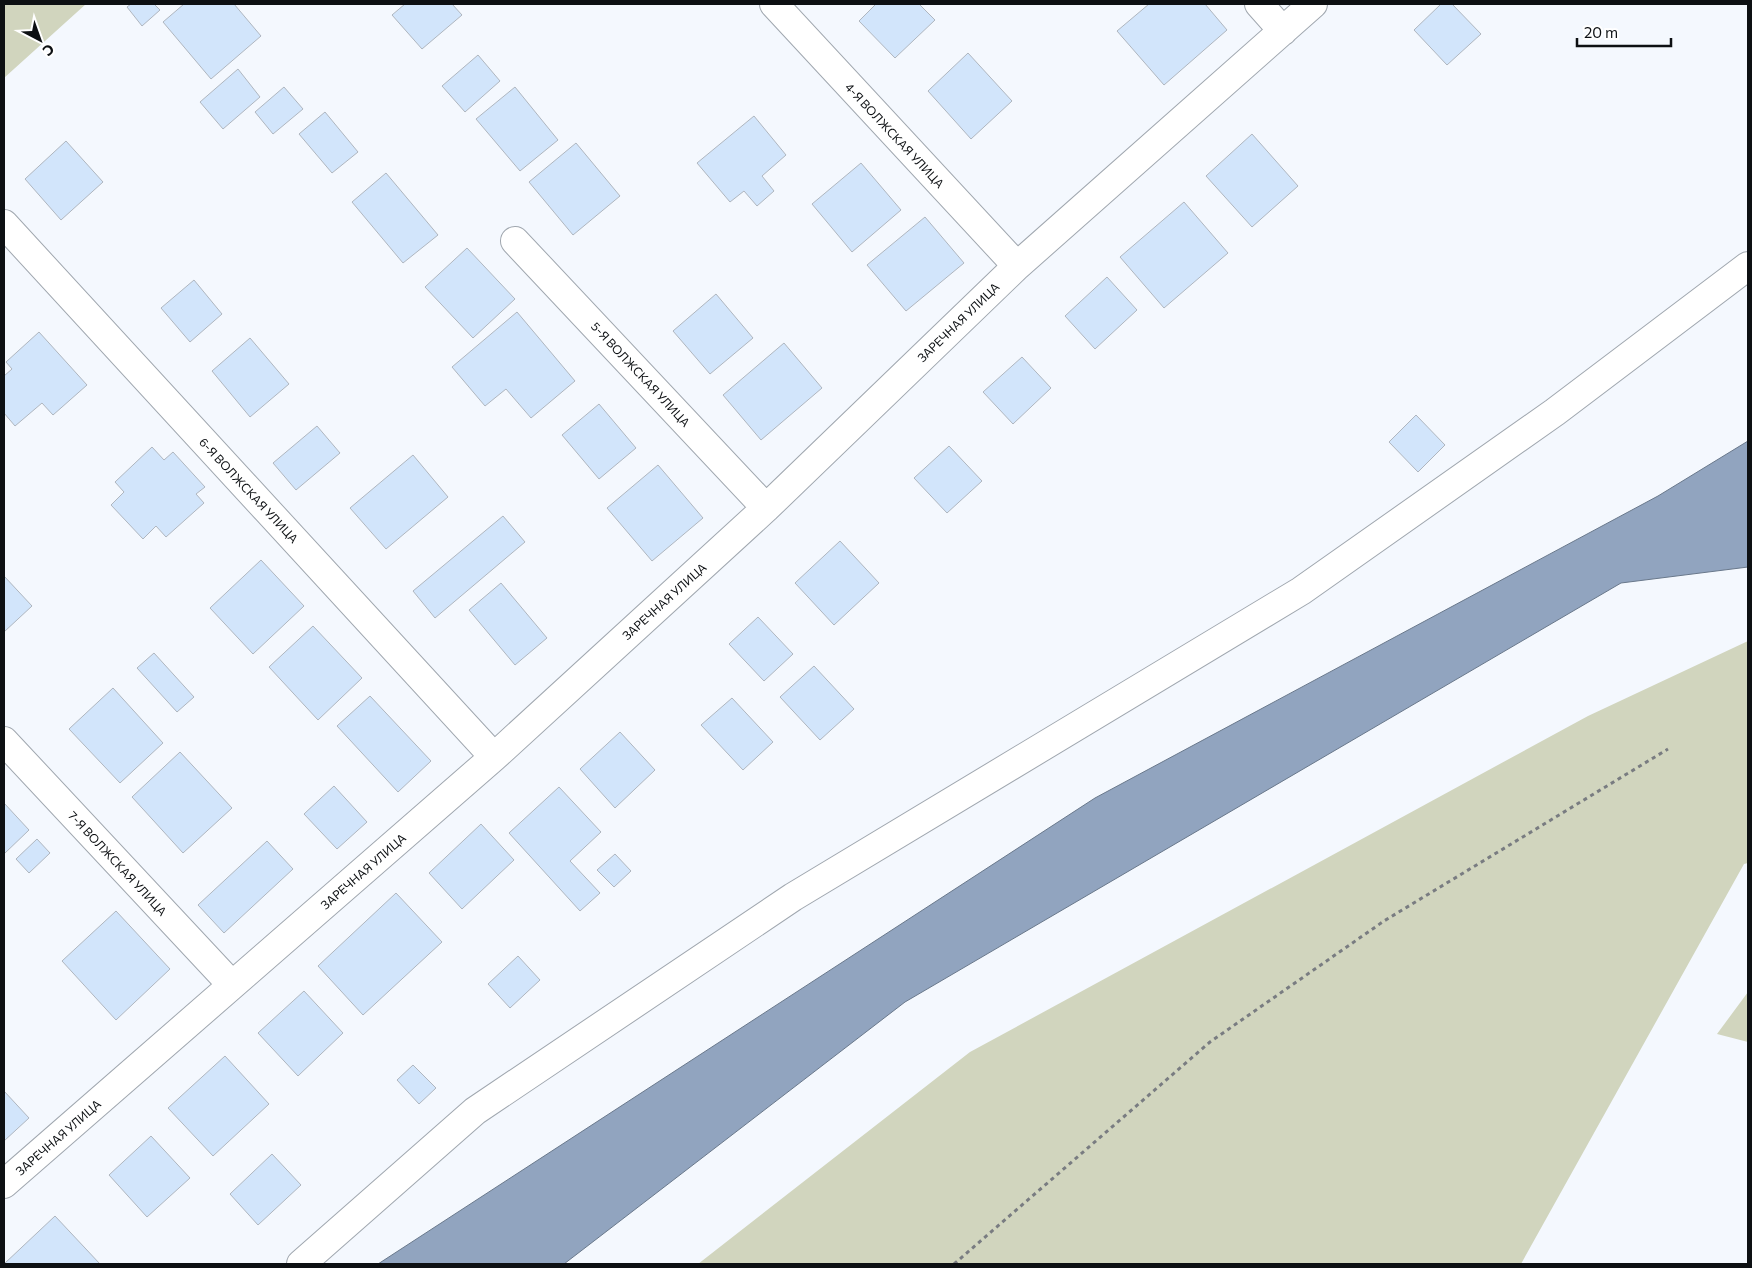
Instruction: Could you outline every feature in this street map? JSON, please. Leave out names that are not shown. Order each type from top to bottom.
[{"type":"street","name":"4-Я ВОЛЖСКАЯ УЛИЦА","points":[[774,4],[1017,266]]},
{"type":"street","points":[[1259,4],[1283,31]]},
{"type":"street","name":"ЗАРЕЧНАЯ УЛИЦА","points":[[4,1184],[494,757],[766,508],[1017,266],[1313,4]]},
{"type":"street","name":"6-Я ВОЛЖСКАЯ УЛИЦА","points":[[4,224],[494,757]]},
{"type":"street","name":"5-Я ВОЛЖСКАЯ УЛИЦА","points":[[515,241],[766,508]]},
{"type":"street","points":[[301,1264],[475,1111],[793,897],[1301,591],[1555,412],[1748,266]]},
{"type":"street","name":"7-Я ВОЛЖСКАЯ УЛИЦА","points":[[4,741],[232,985]]},
{"type":"path","points":[[954,1264],[1210,1042],[1384,920],[1668,749]]},
{"type":"green space","points":[[4,4],[86,4],[4,78]]},
{"type":"green space","points":[[1748,641],[1748,863],[1744,864],[1521,1264],[698,1264],[970,1052],[1588,716]]},
{"type":"green space","points":[[1748,992],[1748,1042],[1717,1034]]},
{"type":"water","points":[[1748,441],[1748,567],[1621,583],[905,1002],[564,1264],[378,1264],[1095,798],[1658,496]]},
{"type":"building","points":[[131,4],[154,4],[160,10],[142,26],[127,7]]},
{"type":"building","points":[[184,4],[234,4],[261,36],[211,79],[163,22]]},
{"type":"building","points":[[405,4],[452,4],[462,15],[422,49],[392,15]]},
{"type":"building","points":[[876,4],[919,4],[935,20],[895,58],[859,21]]},
{"type":"building","points":[[1149,4],[1205,4],[1227,30],[1164,85],[1117,31]]},
{"type":"building","points":[[1441,4],[1452,4],[1481,34],[1447,65],[1414,30]]},
{"type":"building","points":[[968,53],[1012,101],[971,139],[928,91]]},
{"type":"building","points":[[478,55],[500,81],[465,112],[442,86]]},
{"type":"building","points":[[238,69],[260,97],[223,129],[200,102]]},
{"type":"building","points":[[284,87],[303,109],[273,134],[255,112]]},
{"type":"building","points":[[515,87],[558,140],[520,171],[476,119]]},
{"type":"building","points":[[325,112],[358,152],[332,173],[299,134]]},
{"type":"building","points":[[754,116],[786,155],[762,176],[774,191],[757,206],[744,191],[730,202],[697,163]]},
{"type":"building","points":[[1252,134],[1298,186],[1252,227],[1206,176]]},
{"type":"building","points":[[66,141],[103,182],[61,220],[25,179]]},
{"type":"building","points":[[576,143],[620,196],[573,235],[529,182]]},
{"type":"building","points":[[861,163],[901,210],[852,252],[812,204]]},
{"type":"building","points":[[386,173],[438,235],[403,263],[352,202]]},
{"type":"building","points":[[1184,202],[1228,253],[1164,308],[1120,257]]},
{"type":"building","points":[[925,217],[964,263],[906,311],[867,265]]},
{"type":"building","points":[[467,248],[515,299],[473,338],[425,287]]},
{"type":"building","points":[[1107,277],[1137,310],[1095,349],[1065,316]]},
{"type":"building","points":[[194,280],[222,314],[190,342],[161,308]]},
{"type":"building","points":[[716,294],[753,338],[710,374],[673,331]]},
{"type":"building","points":[[517,312],[575,381],[531,418],[506,389],[485,406],[452,367]]},
{"type":"building","points":[[39,332],[87,385],[53,415],[42,403],[15,426],[4,413],[4,376],[12,369],[6,362]]},
{"type":"building","points":[[250,338],[289,384],[250,417],[212,371]]},
{"type":"building","points":[[784,343],[822,388],[761,440],[723,395]]},
{"type":"building","points":[[1022,357],[1051,388],[1013,424],[983,392]]},
{"type":"building","points":[[599,404],[636,448],[599,479],[562,435]]},
{"type":"building","points":[[1416,415],[1445,445],[1418,472],[1389,442]]},
{"type":"building","points":[[317,426],[340,453],[296,490],[273,463]]},
{"type":"building","points":[[949,446],[982,481],[947,513],[914,478]]},
{"type":"building","points":[[152,447],[164,460],[173,452],[205,487],[196,494],[204,503],[166,537],[156,526],[143,539],[111,505],[124,492],[115,482]]},
{"type":"building","points":[[413,455],[448,497],[386,549],[350,508]]},
{"type":"building","points":[[658,465],[703,518],[652,561],[607,508]]},
{"type":"building","points":[[503,516],[525,542],[435,618],[413,591]]},
{"type":"building","points":[[840,541],[879,583],[834,625],[795,583]]},
{"type":"building","points":[[261,560],[304,606],[253,654],[210,608]]},
{"type":"building","points":[[4,576],[32,606],[4,632]]},
{"type":"building","points":[[501,583],[547,638],[515,665],[469,610]]},
{"type":"building","points":[[758,617],[793,654],[764,681],[729,644]]},
{"type":"building","points":[[313,626],[362,678],[318,720],[269,667]]},
{"type":"building","points":[[154,653],[194,697],[177,712],[137,668]]},
{"type":"building","points":[[814,666],[854,709],[820,740],[780,697]]},
{"type":"building","points":[[113,688],[163,743],[120,783],[69,729]]},
{"type":"building","points":[[370,696],[431,761],[398,792],[337,726]]},
{"type":"building","points":[[732,698],[773,742],[743,770],[701,725]]},
{"type":"building","points":[[620,732],[655,770],[615,808],[580,769]]},
{"type":"building","points":[[180,752],[232,808],[183,853],[132,797]]},
{"type":"building","points":[[334,786],[367,822],[337,849],[304,814]]},
{"type":"building","points":[[559,787],[601,832],[570,861],[600,893],[580,911],[509,833]]},
{"type":"building","points":[[4,803],[29,830],[4,854]]},
{"type":"building","points":[[481,824],[514,860],[462,909],[429,873]]},
{"type":"building","points":[[37,839],[50,853],[29,873],[16,859]]},
{"type":"building","points":[[267,841],[293,869],[224,933],[198,905]]},
{"type":"building","points":[[615,854],[631,871],[614,887],[597,870]]},
{"type":"building","points":[[396,893],[442,942],[363,1015],[318,966]]},
{"type":"building","points":[[116,911],[170,969],[116,1020],[62,961]]},
{"type":"building","points":[[518,956],[540,980],[510,1008],[488,984]]},
{"type":"building","points":[[304,991],[343,1033],[298,1076],[258,1033]]},
{"type":"building","points":[[225,1056],[269,1104],[213,1156],[168,1108]]},
{"type":"building","points":[[413,1065],[436,1088],[419,1104],[397,1080]]},
{"type":"building","points":[[4,1091],[29,1118],[4,1141]]},
{"type":"building","points":[[151,1136],[190,1178],[147,1217],[109,1175]]},
{"type":"building","points":[[272,1154],[301,1185],[258,1225],[230,1194]]},
{"type":"building","points":[[55,1216],[100,1264],[4,1264]]}]
